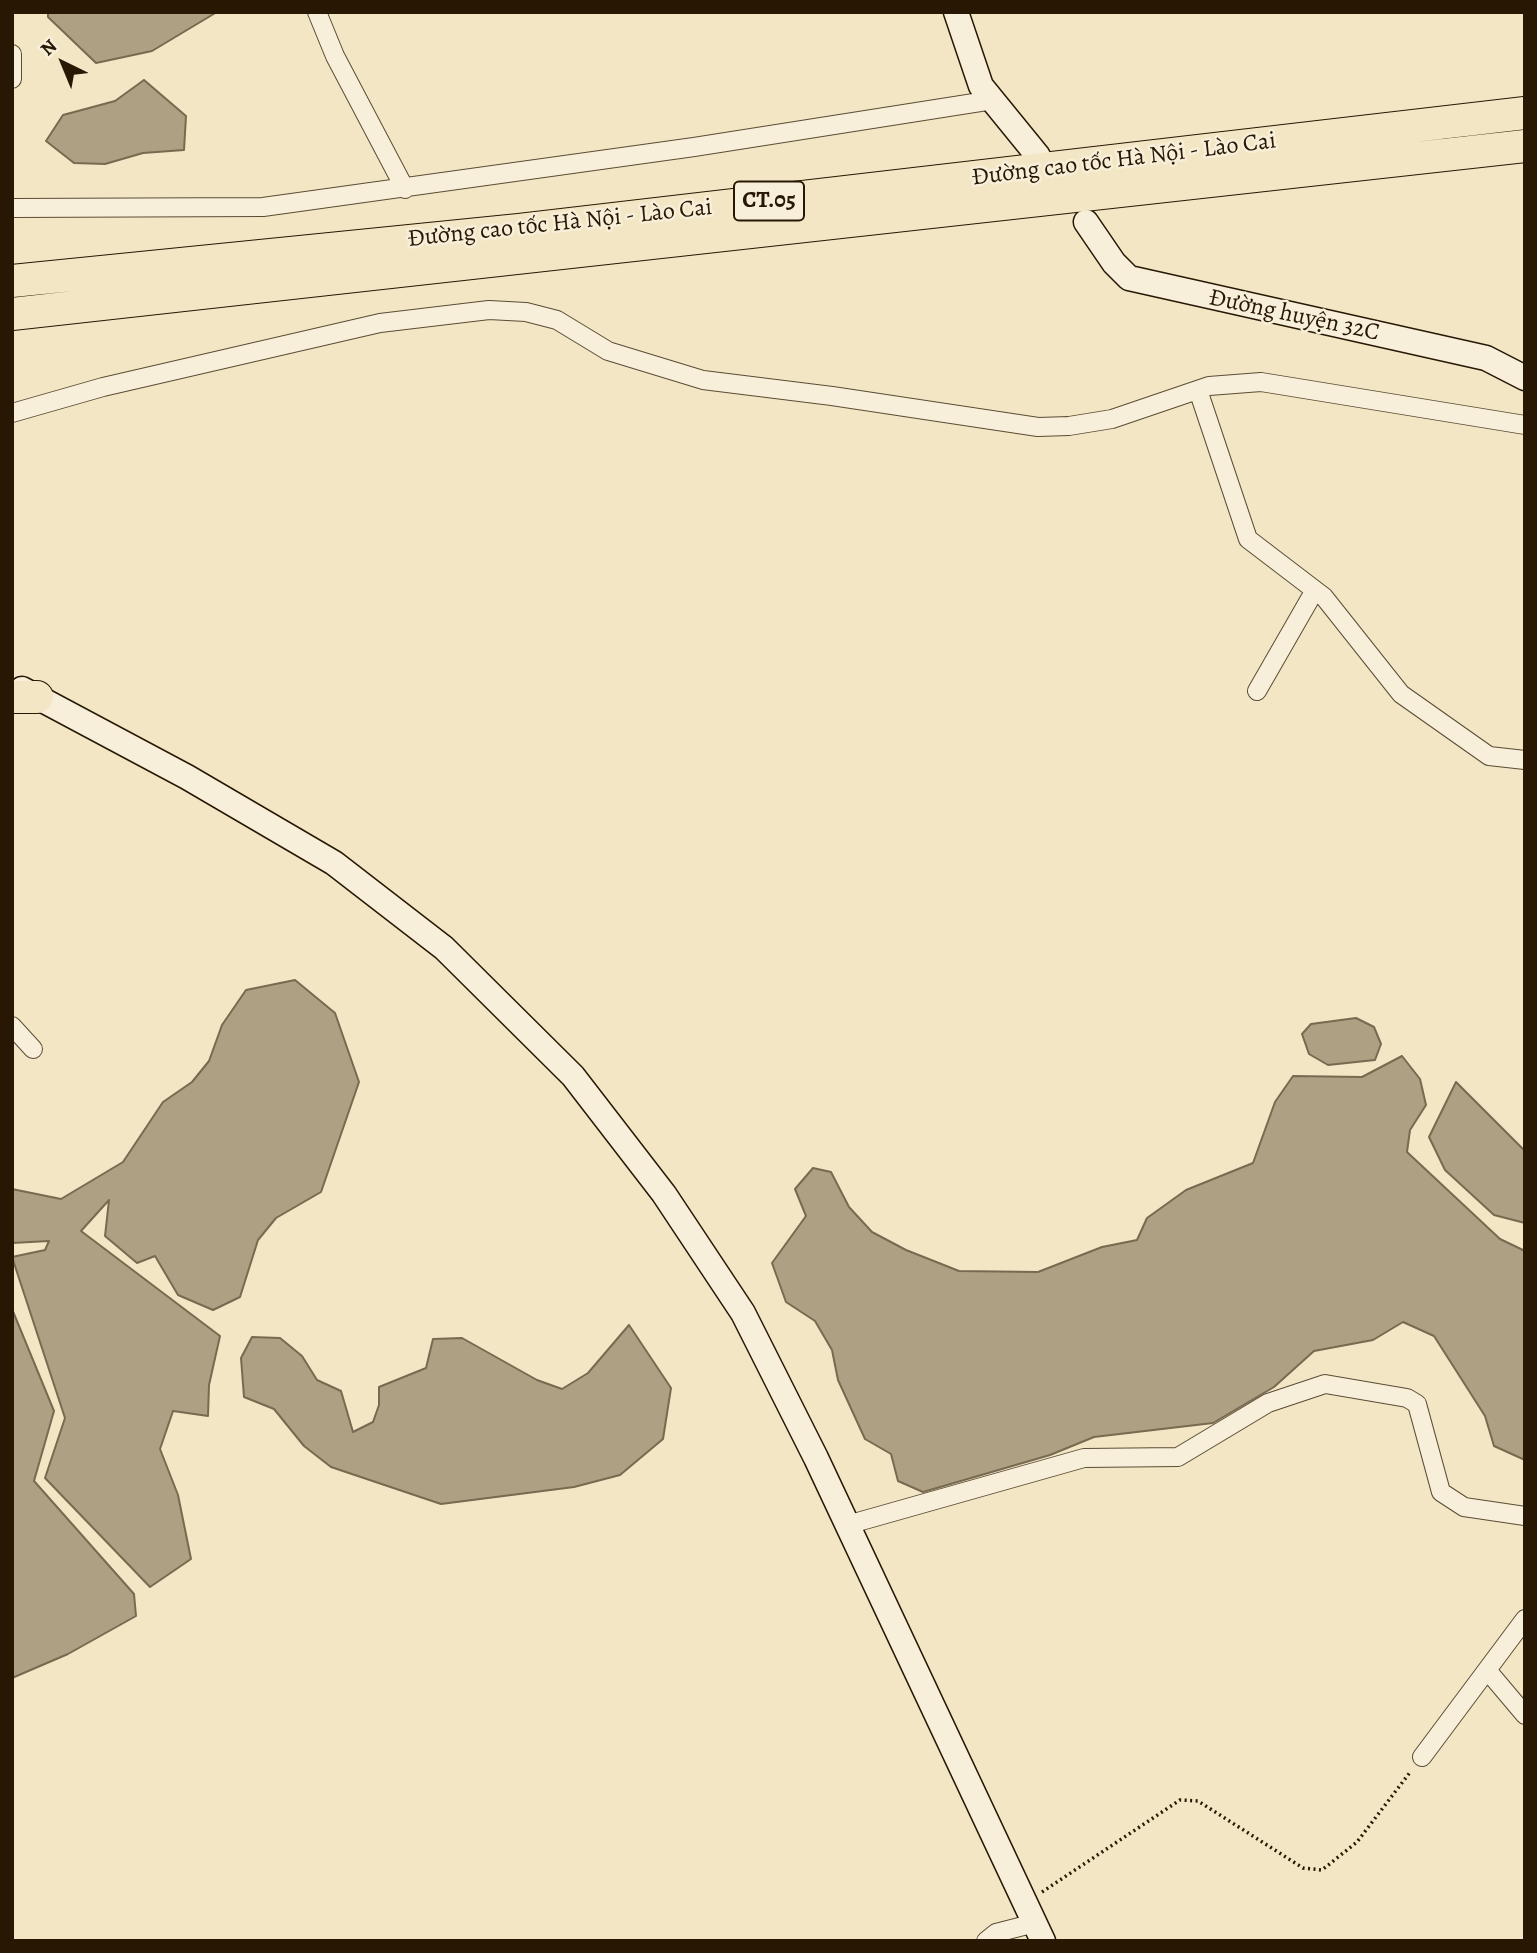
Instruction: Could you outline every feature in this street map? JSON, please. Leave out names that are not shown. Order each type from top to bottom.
[{"type":"highway","name":"Đường cao tốc Hà Nội - Lào Cai","points":[[12,281],[519,230],[1525,113]]},
{"type":"highway","name":"Đường cao tốc Hà Nội - Lào Cai","points":[[12,314],[1525,146]]},
{"type":"main road","points":[[956,12],[981,86],[1038,156]]},
{"type":"main road","name":"Đường huyện 32C","points":[[1086,222],[1114,263],[1129,278],[1486,358],[1525,378]]},
{"type":"main road","points":[[17,695],[187,776],[334,863],[444,948],[573,1076],[664,1194],[743,1313],[847,1525],[1035,1922]]},
{"type":"street","points":[[317,12],[335,56],[405,189]]},
{"type":"street","points":[[12,54],[12,79]]},
{"type":"street","points":[[12,208],[264,207],[405,189],[993,100]]},
{"type":"street","points":[[12,413],[103,387],[380,323],[489,310],[526,312],[557,320],[608,351],[704,380],[1038,427],[1069,426],[1112,419],[1198,390],[1261,382],[1525,425]]},
{"type":"street","points":[[1198,390],[1248,539],[1324,597],[1401,694],[1489,756],[1525,760]]},
{"type":"street","points":[[1257,691],[1315,590]]},
{"type":"street","points":[[12,1026],[33,1049]]},
{"type":"street","points":[[847,1525],[1084,1458],[1178,1457],[1268,1403],[1325,1384],[1407,1398],[1417,1404],[1441,1492],[1464,1507],[1525,1516]]},
{"type":"street","points":[[1422,1757],[1525,1619]]},
{"type":"street","points":[[1487,1670],[1525,1715]]},
{"type":"street","points":[[986,1941],[996,1933],[1035,1922]]},
{"type":"path","points":[[1035,1922],[1180,1800],[1198,1801],[1303,1868],[1322,1870],[1357,1842],[1422,1757]]},
{"type":"shaded area","points":[[48,12],[217,12],[152,51],[96,63],[48,17]]},
{"type":"shaded area","points":[[144,80],[186,116],[184,150],[143,153],[105,164],[74,163],[46,141],[63,115],[115,101]]},
{"type":"shaded area","points":[[295,980],[335,1013],[359,1082],[321,1192],[276,1218],[258,1240],[240,1297],[213,1310],[178,1295],[155,1256],[137,1263],[105,1236],[109,1200],[81,1231],[220,1336],[209,1385],[208,1416],[173,1411],[160,1449],[178,1495],[191,1559],[150,1587],[45,1478],[65,1418],[12,1257],[45,1250],[49,1241],[12,1243],[12,1189],[61,1199],[123,1162],[163,1102],[192,1082],[209,1061],[222,1025],[246,990]]},
{"type":"shaded area","points":[[1356,1018],[1374,1027],[1381,1044],[1375,1060],[1328,1065],[1309,1054],[1302,1034],[1311,1024]]},
{"type":"shaded area","points":[[1402,1056],[1420,1079],[1426,1105],[1410,1130],[1407,1152],[1500,1239],[1525,1251],[1525,1460],[1494,1446],[1485,1416],[1434,1336],[1403,1322],[1373,1340],[1314,1351],[1274,1387],[1213,1423],[1094,1437],[1050,1455],[923,1492],[898,1481],[891,1454],[865,1439],[838,1380],[832,1350],[815,1321],[786,1302],[772,1263],[806,1216],[795,1189],[813,1168],[831,1172],[849,1207],[872,1232],[906,1250],[959,1271],[1038,1272],[1102,1247],[1137,1240],[1147,1218],[1186,1190],[1253,1163],[1275,1102],[1293,1076],[1362,1077]]},
{"type":"shaded area","points":[[1456,1082],[1525,1151],[1525,1223],[1494,1215],[1445,1170],[1429,1137]]},
{"type":"shaded area","points":[[12,1309],[54,1411],[34,1481],[134,1594],[136,1616],[68,1654],[12,1678]]},
{"type":"shaded area","points":[[629,1325],[671,1388],[663,1439],[620,1475],[574,1487],[441,1504],[331,1467],[304,1446],[274,1409],[244,1397],[241,1358],[252,1337],[280,1338],[302,1356],[317,1380],[341,1391],[353,1432],[373,1422],[379,1405],[379,1387],[426,1368],[433,1339],[462,1338],[537,1380],[562,1389],[588,1373]]}]
